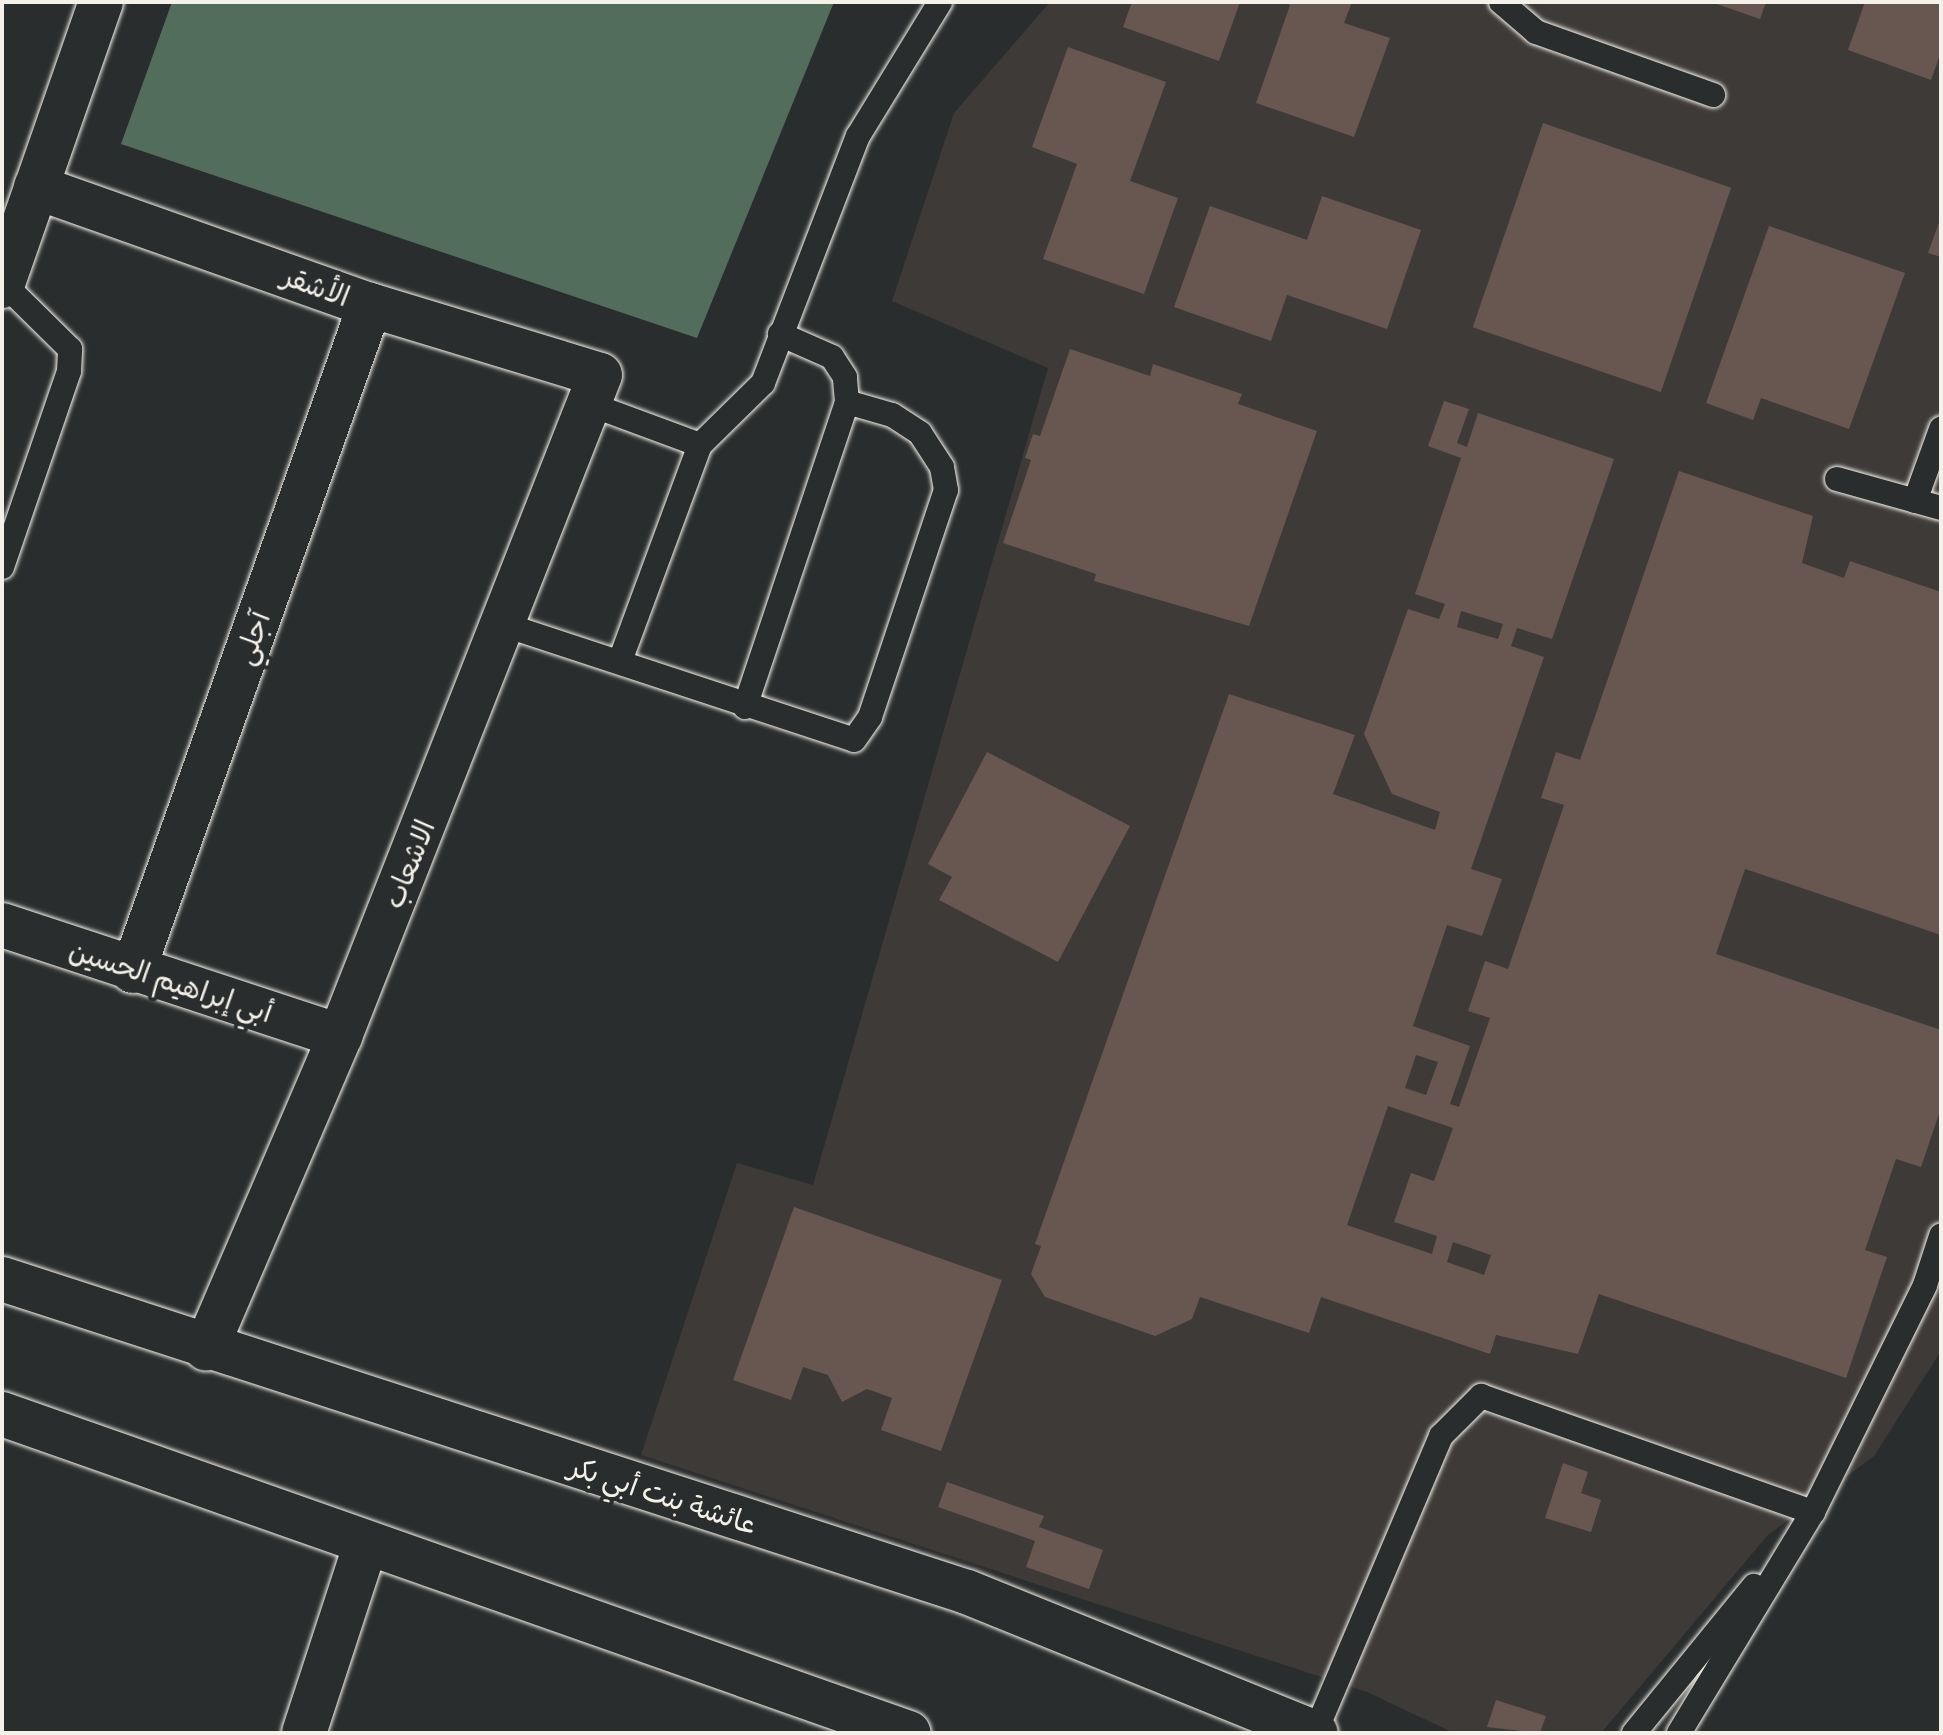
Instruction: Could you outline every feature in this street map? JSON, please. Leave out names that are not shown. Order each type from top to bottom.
[{"type":"street","points":[[2,284],[101,2]]},
{"type":"street","name":"الأشقر","points":[[36,187],[370,305],[594,390]]},
{"type":"street","name":"آجلي","points":[[133,971],[370,305]]},
{"type":"street","name":"الاشعاب","points":[[206,1349],[340,1036],[505,625],[594,390]]},
{"type":"street","name":"أبي إبراهيم الحسين","points":[[2,925],[133,971],[340,1036]]},
{"type":"street","name":"عائشة بنت أبي بكر","points":[[2,1279],[206,1349],[967,1592],[1316,1733]]},
{"type":"street","points":[[2,1414],[893,1730]]},
{"type":"street","points":[[304,1733],[366,1543]]},
{"type":"lane","points":[[620,661],[700,445],[763,383],[858,136],[940,2]]},
{"type":"lane","points":[[1501,2],[1536,32],[1713,95]]},
{"type":"lane","points":[[2,284],[70,349],[69,371],[2,567]]},
{"type":"lane","points":[[745,707],[847,402],[845,377],[832,357],[780,334]]},
{"type":"lane","points":[[594,390],[700,445]]},
{"type":"lane","points":[[505,625],[620,661],[745,707],[854,740],[890,657],[946,490],[942,467],[920,433],[892,415],[847,402]]},
{"type":"lane","points":[[1915,501],[1941,429]]},
{"type":"lane","points":[[1837,479],[1941,508]]},
{"type":"lane","points":[[1679,1733],[1813,1512],[1925,1285],[1941,1236]]},
{"type":"lane","points":[[1316,1733],[1441,1436],[1481,1396],[1813,1512]]},
{"type":"lane","points":[[1634,1733],[1813,1512]]},
{"type":"shaded area","points":[[1050,2],[1941,2],[1941,1351],[1874,1456],[1767,1536],[1601,1733],[1454,1733],[1367,1692],[641,1455],[737,1163],[813,1185],[1048,368],[892,301],[954,113]]},
{"type":"green space","points":[[172,2],[834,2],[697,338],[121,144]]},
{"type":"building","points":[[1132,2],[1240,2],[1219,61],[1123,27]]},
{"type":"building","points":[[1283,2],[1352,2],[1344,23],[1390,38],[1354,137],[1256,103],[1290,5]]},
{"type":"building","points":[[1711,2],[1766,2],[1760,19]]},
{"type":"building","points":[[1865,2],[1941,2],[1941,52],[1931,80],[1848,50]]},
{"type":"building","points":[[1068,47],[1166,82],[1130,181],[1178,198],[1144,294],[1043,259],[1077,164],[1032,147]]},
{"type":"building","points":[[1543,123],[1731,188],[1661,392],[1473,327]]},
{"type":"building","points":[[1322,196],[1421,230],[1387,329],[1287,295],[1271,341],[1174,307],[1210,206],[1307,240]]},
{"type":"building","points":[[1941,217],[1941,257],[1928,253]]},
{"type":"building","points":[[1769,226],[1905,273],[1849,429],[1761,398],[1753,420],[1706,403]]},
{"type":"building","points":[[1070,349],[1150,376],[1153,364],[1242,394],[1238,404],[1317,431],[1249,626],[1094,581],[1096,574],[1003,543],[1031,460],[1025,458],[1033,434],[1040,436]]},
{"type":"building","points":[[1444,401],[1469,409],[1457,443],[1467,447],[1478,413],[1614,459],[1552,639],[1517,628],[1511,646],[1544,657],[1471,869],[1502,879],[1482,936],[1447,925],[1413,1026],[1470,1046],[1450,1104],[1459,1107],[1490,1018],[1468,1011],[1485,961],[1508,969],[1564,805],[1541,798],[1556,752],[1580,760],[1679,471],[1813,516],[1802,563],[1844,578],[1850,561],[1941,592],[1941,935],[1745,869],[1716,954],[1941,1030],[1941,1108],[1921,1167],[1896,1159],[1865,1250],[1887,1257],[1846,1378],[1599,1294],[1578,1354],[1496,1335],[1490,1354],[1321,1297],[1309,1333],[1200,1297],[1192,1319],[1155,1336],[1045,1297],[1031,1274],[1041,1246],[1035,1244],[1229,694],[1355,735],[1333,794],[1435,830],[1440,812],[1392,794],[1364,734],[1408,609],[1439,619],[1445,604],[1415,594],[1461,458],[1428,446]],"holes":[[[1461,611],[1503,624],[1498,639],[1457,627]],[[1416,1055],[1438,1062],[1426,1095],[1405,1088]],[[1388,1106],[1453,1128],[1434,1181],[1411,1173],[1394,1222],[1437,1236],[1432,1254],[1347,1225]],[[1453,1242],[1491,1255],[1484,1275],[1447,1262]]]},
{"type":"building","points":[[987,752],[1130,826],[1058,962],[939,900],[952,877],[928,864]]},
{"type":"building","points":[[794,1207],[1002,1280],[941,1451],[881,1430],[892,1398],[867,1389],[842,1402],[828,1375],[803,1367],[791,1400],[733,1380]]},
{"type":"building","points":[[1563,1463],[1588,1472],[1581,1493],[1601,1500],[1591,1532],[1545,1518]]},
{"type":"building","points":[[947,1482],[1044,1516],[1039,1527],[1103,1550],[1089,1589],[1026,1567],[1035,1541],[938,1507]]},
{"type":"building","points":[[1496,1700],[1546,1716],[1540,1733],[1487,1727]]}]
